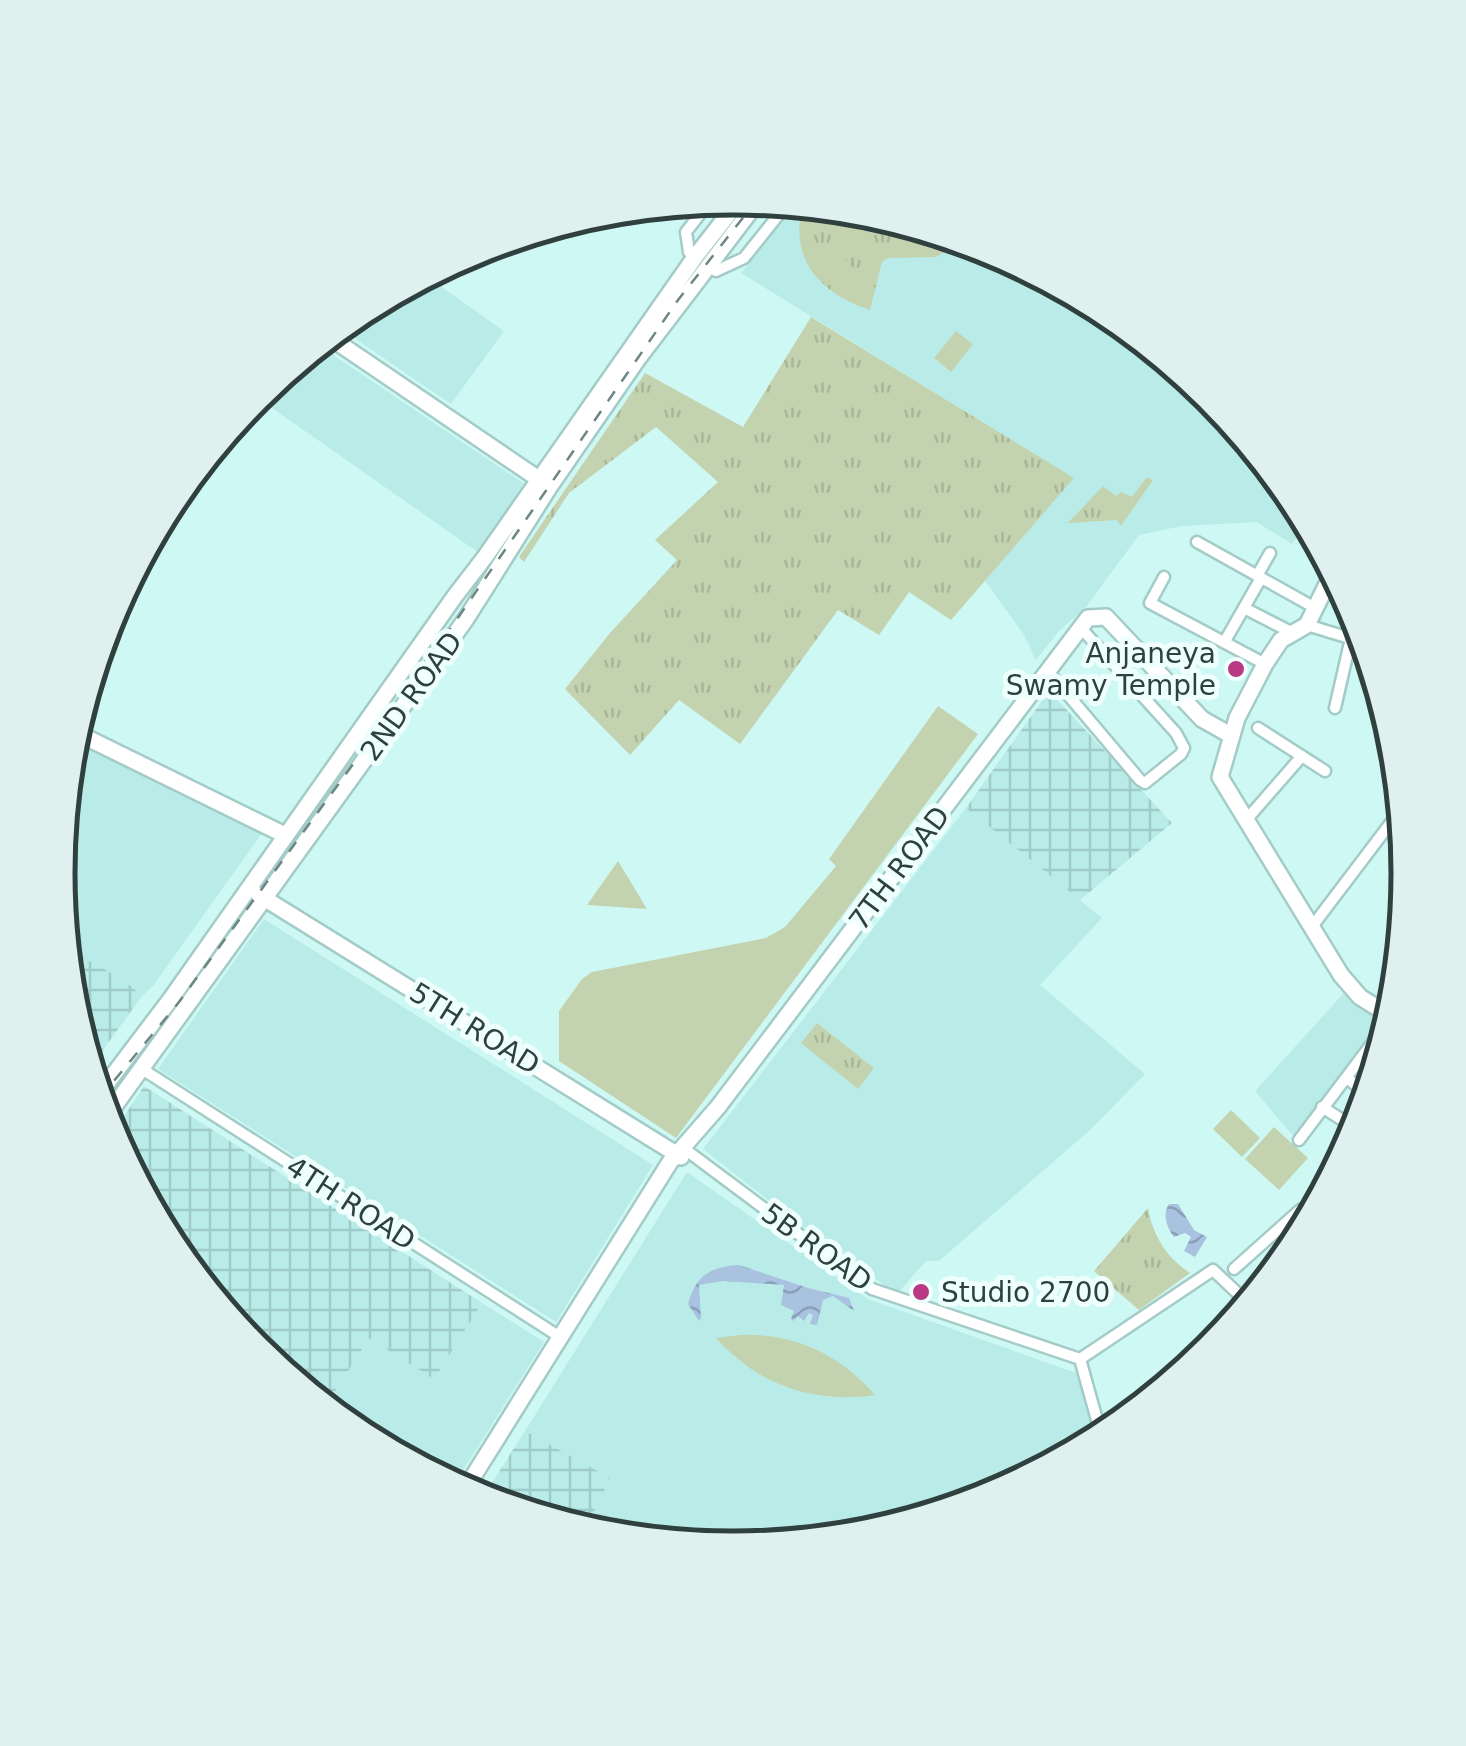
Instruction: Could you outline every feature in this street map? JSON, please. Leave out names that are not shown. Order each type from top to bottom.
[{"type":"street","name":"2ND ROAD","points":[[117,1104],[480,599],[731,215]]},
{"type":"street","name":"2ND ROAD","points":[[108,1080],[701,261],[744,215]]},
{"type":"street","name":"2ND ROAD","points":[[699,216],[686,232],[689,252],[701,261]]},
{"type":"street","points":[[701,261],[716,271],[738,263],[777,216]]},
{"type":"street","points":[[341,345],[540,480]]},
{"type":"street","points":[[1197,542],[1317,609]]},
{"type":"street","points":[[1225,642],[1270,553]]},
{"type":"street","points":[[1164,577],[1150,603],[1264,664]]},
{"type":"street","points":[[469,578],[479,582],[490,580]]},
{"type":"street","points":[[469,578],[480,599]]},
{"type":"street","points":[[1327,591],[1300,629],[1282,640],[1264,664],[1232,736],[1220,777],[1310,928],[1352,990],[1377,1007]]},
{"type":"street","points":[[1244,608],[1300,629],[1347,637]]},
{"type":"street","points":[[1046,670],[1146,783],[1184,748],[1176,733],[1080,627],[1088,618],[1106,617],[1202,719],[1232,736]]},
{"type":"street","name":"7TH ROAD","points":[[481,1481],[690,1136],[698,1132],[1080,627]]},
{"type":"street","points":[[1335,708],[1350,644]]},
{"type":"street","points":[[1258,728],[1325,771]]},
{"type":"street","points":[[89,739],[285,835]]},
{"type":"street","points":[[1246,819],[1302,756]]},
{"type":"street","points":[[1310,928],[1389,824]]},
{"type":"street","name":"5TH ROAD","points":[[245,892],[680,1157]]},
{"type":"street","points":[[1299,1140],[1365,1055]]},
{"type":"street","name":"4TH ROAD","points":[[142,1069],[565,1340]]},
{"type":"street","points":[[1346,1078],[1356,1086]]},
{"type":"street","points":[[1322,1107],[1343,1120]]},
{"type":"street","name":"5B ROAD","points":[[680,1157],[872,1289],[1080,1359]]},
{"type":"street","points":[[1234,1269],[1296,1214]]},
{"type":"street","points":[[1097,1421],[1080,1359],[1213,1270],[1239,1294]]},
{"type":"street","name":"7TH ROAD","points":[[474,1478],[565,1340]]},
{"type":"shaded area","points":[[786,217],[903,237],[1024,283],[1099,326],[1167,378],[1228,439],[1298,536],[1292,544],[1256,522],[1182,526],[1139,535],[1086,607],[1059,631],[1036,660],[1023,633],[985,581],[1073,478],[741,273]]},
{"type":"shaded area","points":[[439,285],[504,331],[451,404],[352,337]]},
{"type":"shaded area","points":[[330,353],[526,485],[479,553],[270,406]]},
{"type":"shaded area","points":[[1049,691],[1172,823],[1080,900],[966,808]]},
{"type":"shaded area","points":[[87,749],[263,832],[153,986],[142,996],[124,980],[81,958],[76,916],[76,830]]},
{"type":"shaded area","points":[[966,808],[1102,918],[1040,985],[1145,1074],[1089,1131],[939,1261],[926,1261],[897,1294],[827,1246],[703,1149]]},
{"type":"shaded area","points":[[264,919],[653,1165],[556,1322],[158,1069]]},
{"type":"shaded area","points":[[81,957],[124,980],[142,996],[100,1054]]},
{"type":"shaded area","points":[[1343,994],[1375,1014],[1369,1041],[1294,1137],[1255,1091]]},
{"type":"shaded area","points":[[144,1086],[482,1303],[434,1379],[369,1338],[332,1395],[299,1368],[238,1307],[186,1239],[163,1202],[123,1118]]},
{"type":"shaded area","points":[[687,1172],[868,1299],[1076,1373],[1094,1423],[985,1481],[903,1509],[819,1525],[733,1531],[690,1530],[592,1515],[609,1478],[525,1431]]},
{"type":"shaded area","points":[[482,1303],[544,1342],[462,1472],[404,1443],[332,1395],[369,1337],[434,1378]]},
{"type":"shaded area","points":[[525,1431],[610,1478],[592,1515],[491,1485]]},
{"type":"green space","points":[[801,219],[861,228],[947,251],[936,257],[888,258],[882,262],[870,310],[836,294],[812,272],[800,242]]},
{"type":"green space","points":[[828,243],[858,273],[841,290],[811,260]]},
{"type":"green space","points":[[811,317],[1074,478],[951,620],[909,592],[879,635],[838,610],[740,744],[679,700],[630,755],[565,689],[677,560],[655,540],[718,482],[656,427],[569,493],[524,562],[519,557],[645,373],[743,427]]},
{"type":"green space","points":[[956,331],[973,344],[951,372],[934,358]]},
{"type":"green space","points":[[1147,477],[1153,480],[1121,526],[1117,520],[1068,523],[1103,486],[1116,496],[1121,492],[1132,497]]},
{"type":"green space","points":[[938,706],[978,734],[676,1138],[559,1061],[559,1011],[582,979],[592,972],[766,938],[785,927],[836,866],[829,859]]},
{"type":"green space","points":[[618,861],[647,909],[587,905]]},
{"type":"green space","points":[[817,1023],[874,1068],[858,1089],[801,1043]]},
{"type":"green space","points":[[1231,1110],[1260,1138],[1242,1157],[1213,1129]]},
{"type":"green space","points":[[1274,1127],[1308,1158],[1279,1190],[1245,1159]]},
{"type":"green space","points":[[1148,1208],[1162,1245],[1190,1273],[1139,1310],[1094,1271]]},
{"type":"green space","points":[[716,1338],[779,1338],[815,1349],[847,1368],[875,1395],[830,1396],[788,1388],[750,1368]]},
{"type":"water","points":[[1169,1204],[1178,1204],[1194,1230],[1207,1237],[1195,1257],[1184,1251],[1191,1237],[1185,1233],[1174,1237],[1169,1229]]},
{"type":"water","points":[[739,1265],[849,1298],[854,1311],[833,1296],[823,1300],[817,1325],[810,1324],[813,1315],[809,1313],[804,1321],[798,1316],[794,1321],[794,1311],[781,1305],[784,1285],[723,1281],[699,1285],[699,1321],[688,1304],[700,1279],[720,1268]]},
{"type":"railway","points":[[110,1085],[179,1002],[419,674],[678,300],[745,215]]},
{"type":"place","name":"Anjaneya Swamy Temple","points":[[1236,669]]},
{"type":"place","name":"Studio 2700","points":[[921,1292]]}]
